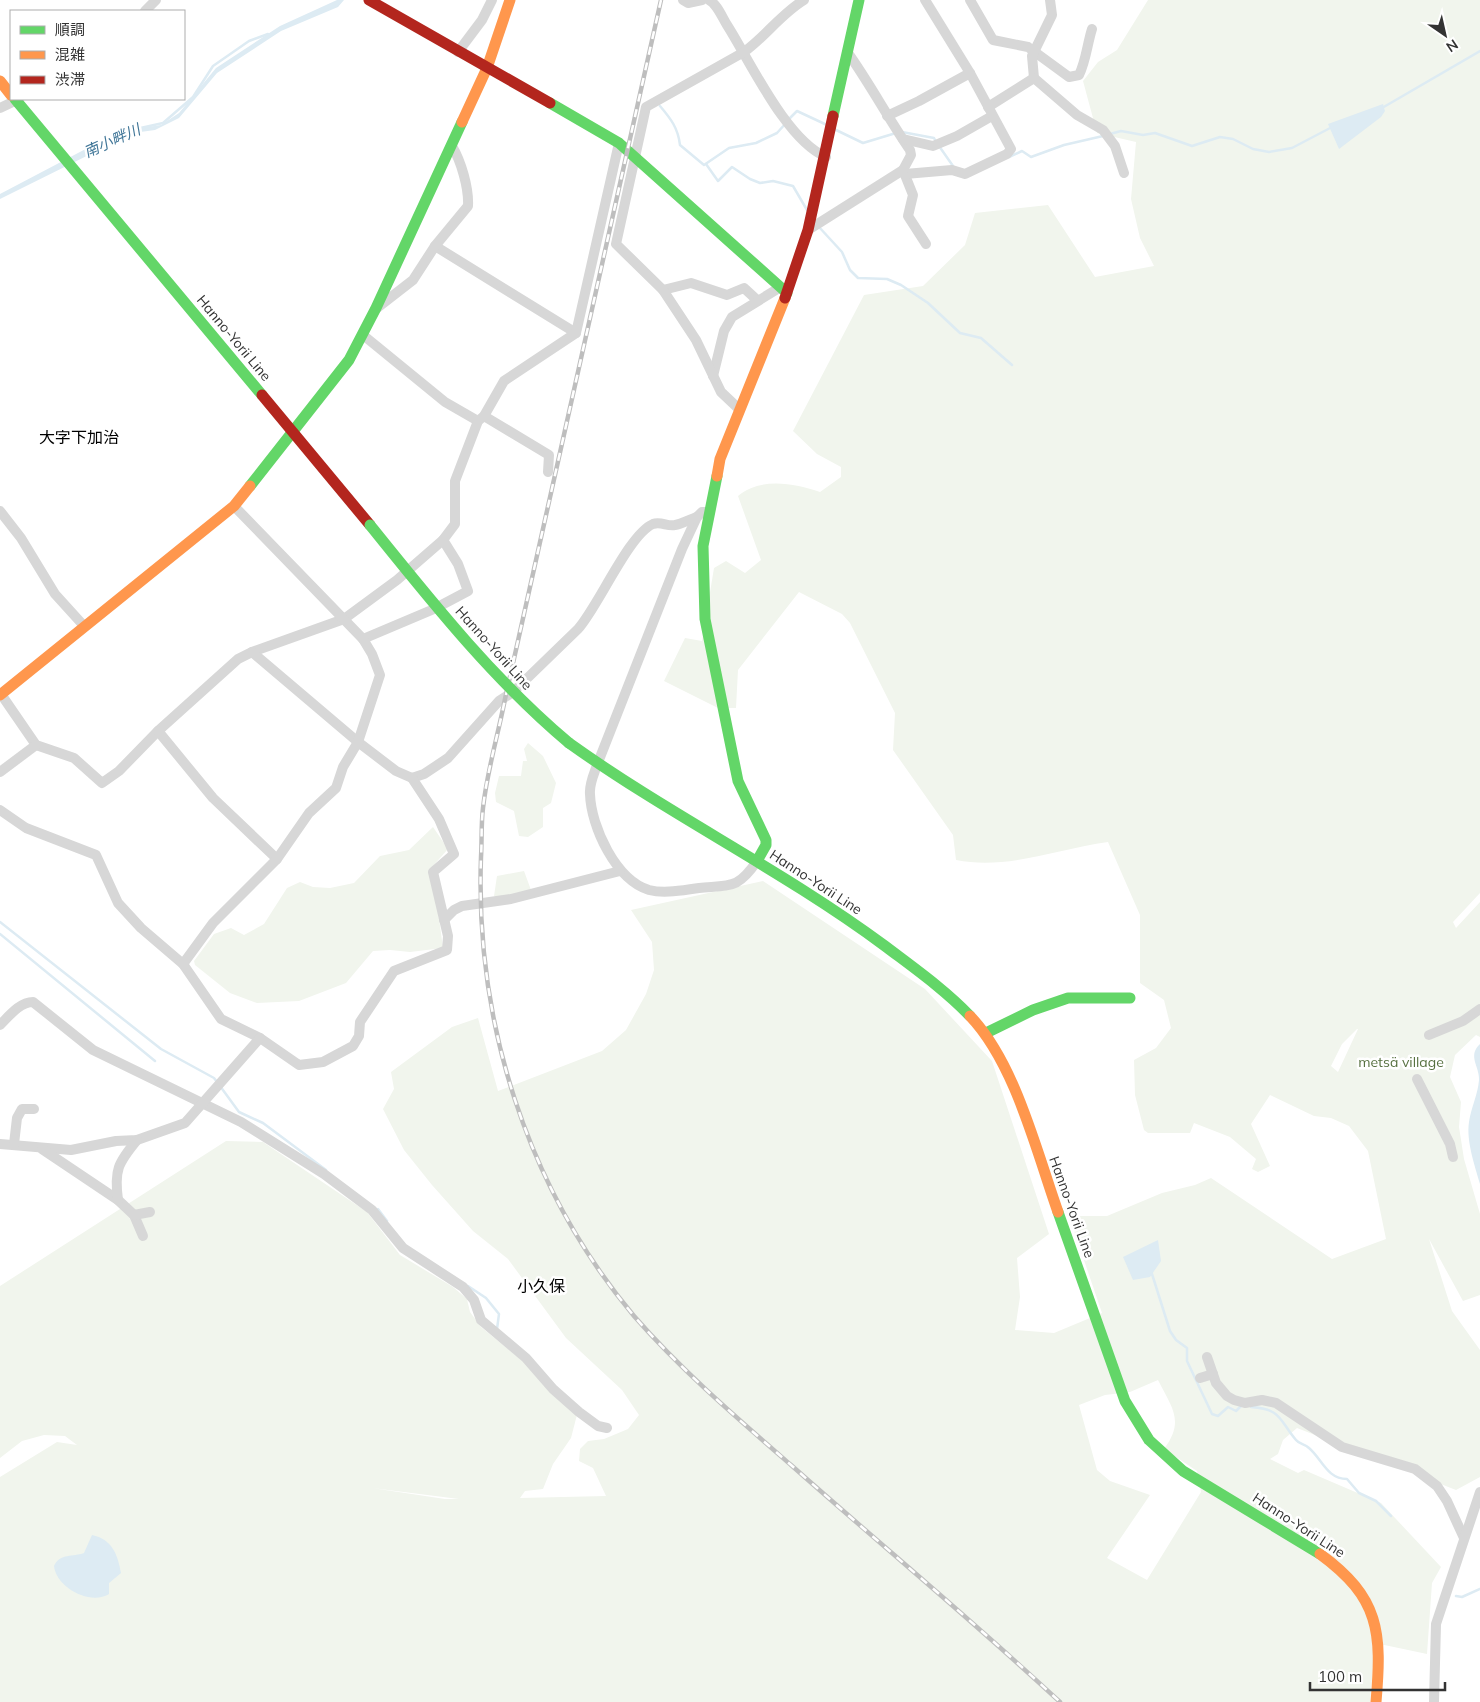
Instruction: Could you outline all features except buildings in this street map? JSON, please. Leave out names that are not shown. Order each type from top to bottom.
[{"type":"street","points":[[146,10],[156,0]]},
{"type":"street","points":[[369,0],[619,143],[635,155],[783,290]]},
{"type":"street","points":[[458,52],[482,20],[492,0]]},
{"type":"street","points":[[510,0],[487,68],[376,308],[349,360],[234,506],[0,694],[36,745],[74,758],[102,784],[119,772],[158,731],[238,660],[252,652],[344,619],[397,580],[443,540],[455,524],[455,481],[481,418],[504,381],[576,333],[619,143]]},
{"type":"street","points":[[682,0],[688,3],[709,0],[744,52],[758,81],[788,122],[808,146],[826,157]]},
{"type":"street","points":[[739,409],[721,392],[696,340],[663,290],[616,244],[646,107],[744,52],[758,42],[785,13],[804,0]]},
{"type":"street","points":[[708,512],[702,512],[697,517],[682,549],[597,765],[590,792],[591,804],[610,856],[620,870],[637,885],[650,890],[666,892],[734,884],[747,875],[766,845],[766,840],[738,781],[730,750],[705,618],[703,546],[708,512],[720,459],[783,290],[808,230],[826,157],[858,0]]},
{"type":"street","points":[[808,230],[904,172],[952,170],[965,174],[1007,154],[1012,149],[970,73],[925,0]]},
{"type":"street","points":[[970,0],[993,40],[1019,44],[1034,50],[1069,77],[1079,76],[1085,63],[1087,43],[1092,29]]},
{"type":"street","points":[[1050,0],[1052,15],[1034,50],[1032,60],[1034,78],[1077,115],[1103,130],[1116,146],[1124,172]]},
{"type":"street","points":[[848,53],[872,87],[887,116],[910,150],[911,156],[904,172],[913,195],[908,216],[926,244]]},
{"type":"street","points":[[887,116],[970,73]]},
{"type":"street","points":[[903,139],[933,146],[957,136],[1034,78]]},
{"type":"street","name":"Hanno-Yorii Line","points":[[0,81],[10,92]]},
{"type":"street","points":[[0,108],[12,100]]},
{"type":"street","name":"Hanno-Yorii Line","points":[[17,100],[478,657],[521,702],[568,743],[619,780],[757,861],[819,900],[954,998],[986,1033],[1009,1074],[1125,1401],[1137,1423],[1159,1452],[1181,1470],[1315,1550],[1347,1574],[1366,1600],[1374,1616],[1379,1649],[1376,1702]]},
{"type":"street","points":[[376,308],[413,280],[435,246],[468,206],[469,198],[456,153],[452,146]]},
{"type":"street","points":[[435,246],[576,333]]},
{"type":"street","points":[[663,290],[691,283],[727,295],[744,288],[757,300]]},
{"type":"street","points":[[713,376],[724,331],[732,317],[757,300],[783,290]]},
{"type":"street","points":[[363,335],[445,402],[481,418],[549,455],[548,472]]},
{"type":"street","points":[[183,964],[213,923],[276,860],[309,814],[336,788],[343,767],[358,742],[380,675],[372,654],[363,639],[234,506]]},
{"type":"street","points":[[0,511],[21,538],[55,594],[84,626]]},
{"type":"street","points":[[412,778],[424,774],[448,758],[499,701],[513,692],[578,630],[625,554],[647,528],[661,522],[674,526],[697,517]]},
{"type":"street","points":[[363,639],[434,609],[468,591],[458,564],[443,540]]},
{"type":"street","points":[[0,810],[26,828],[96,855],[118,904],[141,928],[183,964],[221,1019],[260,1038],[299,1065],[323,1062],[353,1046],[359,1036],[360,1022],[394,971],[447,950],[448,936],[434,872],[454,854],[439,819],[412,778],[396,771],[358,742],[252,652]]},
{"type":"street","points":[[158,731],[213,798],[276,860]]},
{"type":"street","points":[[0,772],[36,745]]},
{"type":"street","points":[[444,920],[454,910],[462,906],[511,899],[620,870]]},
{"type":"street","points":[[986,1033],[1034,1010],[1068,998],[1130,998]]},
{"type":"street","points":[[0,1025],[26,1002],[33,1002],[93,1050],[241,1122],[324,1174],[372,1210],[403,1248],[471,1294],[480,1320],[526,1358],[560,1394],[589,1420],[607,1428]]},
{"type":"street","points":[[1429,1036],[1463,1020],[1480,1009]]},
{"type":"street","points":[[0,1144],[70,1150],[116,1141],[137,1140],[185,1123],[260,1038]]},
{"type":"street","points":[[1417,1079],[1450,1144],[1453,1157]]},
{"type":"street","points":[[14,1144],[17,1118],[22,1109],[34,1109]]},
{"type":"street","points":[[118,1200],[115,1178],[118,1165],[137,1140]]},
{"type":"street","points":[[42,1148],[118,1200],[134,1215],[143,1236]]},
{"type":"street","points":[[134,1215],[150,1212]]},
{"type":"street","points":[[1207,1357],[1220,1390],[1234,1400],[1245,1402],[1262,1400],[1276,1403],[1342,1448],[1415,1469],[1437,1486],[1464,1538]]},
{"type":"street","points":[[1200,1378],[1213,1374]]},
{"type":"street","points":[[1434,1702],[1436,1624],[1480,1492]]},
{"type":"green space","name":"metsä village","points":[[1148,0],[1480,0],[1480,893],[1453,922],[1456,928],[1480,902],[1480,1037],[1476,1035],[1455,1055],[1450,1077],[1461,1102],[1459,1127],[1464,1159],[1480,1214],[1480,1295],[1463,1301],[1429,1239],[1452,1311],[1480,1350],[1480,1477],[1456,1490],[1297,1428],[1283,1440],[1278,1454],[1270,1459],[1298,1473],[1304,1470],[1381,1503],[1441,1567],[1432,1583],[1427,1654],[1375,1643],[1370,1702],[0,1702],[0,1477],[57,1442],[77,1445],[65,1436],[44,1435],[22,1441],[0,1458],[0,1286],[226,1141],[263,1142],[367,1212],[400,1255],[453,1287],[467,1299],[470,1312],[481,1327],[579,1407],[571,1438],[553,1464],[543,1489],[525,1491],[520,1498],[606,1496],[593,1468],[579,1461],[580,1449],[588,1441],[604,1439],[628,1429],[639,1415],[622,1390],[566,1338],[508,1259],[473,1231],[432,1185],[404,1150],[383,1109],[394,1089],[391,1072],[452,1027],[478,1018],[498,1091],[602,1051],[626,1030],[646,994],[654,970],[652,942],[631,910],[763,881],[925,989],[992,1061],[1049,1234],[1017,1258],[1020,1297],[1015,1330],[1054,1333],[1102,1313],[1069,1216],[1107,1216],[1162,1193],[1195,1185],[1211,1178],[1332,1259],[1386,1239],[1368,1151],[1349,1126],[1331,1118],[1314,1116],[1270,1095],[1251,1124],[1270,1166],[1258,1172],[1252,1169],[1256,1159],[1230,1137],[1194,1123],[1190,1133],[1148,1133],[1144,1130],[1135,1095],[1134,1060],[1156,1048],[1171,1028],[1164,1000],[1140,983],[1140,915],[1108,842],[1013,861],[975,862],[956,860],[953,835],[893,750],[895,713],[850,623],[842,614],[799,592],[738,670],[736,708],[718,708],[664,681],[685,638],[702,641],[714,568],[726,561],[745,573],[761,560],[738,496],[756,486],[767,484],[788,484],[820,492],[841,477],[841,467],[817,454],[793,431],[864,295],[923,286],[965,245],[975,213],[1048,205],[1095,277],[1154,266],[1140,238],[1131,199],[1136,142],[1097,133],[1083,81],[1098,62],[1117,50]],"holes":[[[1358,1029],[1338,1072],[1331,1066],[1342,1044]],[[1158,1380],[1172,1407],[1175,1422],[1174,1430],[1164,1449],[1197,1471],[1201,1492],[1147,1580],[1107,1558],[1150,1495],[1110,1481],[1097,1470],[1079,1405],[1105,1395],[1130,1392]],[[372,1488],[459,1499],[445,1499]]]},
{"type":"green space","points":[[528,743],[543,756],[556,783],[551,803],[543,808],[543,827],[528,837],[519,836],[514,811],[496,802],[495,793],[499,776],[521,776],[523,761],[527,761],[524,749]]},
{"type":"green space","points":[[433,827],[448,849],[432,867],[443,948],[410,952],[373,951],[346,983],[299,1001],[257,1003],[230,993],[195,965],[194,961],[214,934],[231,928],[244,935],[264,924],[287,888],[300,882],[313,887],[330,888],[354,883],[380,856],[409,850]]},
{"type":"green space","points":[[524,871],[531,890],[498,899],[494,896],[497,876]]},
{"type":"water","points":[[337,0],[344,0],[338,7],[281,31],[217,73],[179,118],[155,130],[133,133],[0,199],[0,194],[97,143],[128,130],[161,125],[179,113],[216,68],[280,26]]},
{"type":"water","points":[[1383,104],[1385,111],[1381,117],[1339,149],[1328,124]]},
{"type":"water","points":[[1480,1044],[1480,1184],[1468,1129],[1479,1080],[1474,1053]]},
{"type":"water","points":[[1158,1240],[1161,1261],[1150,1277],[1133,1280],[1123,1257]]},
{"type":"water","points":[[92,1535],[105,1540],[113,1549],[121,1573],[109,1583],[109,1594],[93,1598],[84,1596],[67,1587],[56,1574],[54,1566],[63,1557],[84,1553]]},
{"type":"waterway","name":"南小畔川","points":[[136,129],[163,123],[193,97],[213,66],[249,41],[268,34]]},
{"type":"waterway","points":[[1382,108],[1480,51]]},
{"type":"waterway","points":[[660,106],[673,124],[678,134],[680,145],[704,165],[729,148],[756,143],[777,133],[786,123]]},
{"type":"waterway","points":[[789,119],[797,111],[827,125]]},
{"type":"waterway","points":[[1110,134],[1121,131],[1143,135],[1155,133],[1192,146],[1220,137],[1233,139],[1253,149],[1269,152],[1292,148],[1332,127]]},
{"type":"waterway","points":[[834,129],[863,143],[896,133]]},
{"type":"waterway","points":[[902,132],[934,138],[936,142]]},
{"type":"waterway","points":[[1009,157],[1022,151],[1031,157],[1064,145],[1103,136]]},
{"type":"waterway","points":[[939,146],[953,166]]},
{"type":"waterway","points":[[706,164],[718,181],[732,167],[760,183],[773,181],[793,186],[807,210]]},
{"type":"waterway","points":[[819,227],[842,252],[850,270],[858,278],[887,279],[901,285],[928,303],[960,333],[981,338],[1012,365]]},
{"type":"waterway","points":[[0,922],[161,1049],[214,1078],[217,1082]]},
{"type":"waterway","points":[[0,934],[155,1061]]},
{"type":"waterway","points":[[220,1086],[239,1112],[263,1123],[326,1170]]},
{"type":"waterway","points":[[378,1209],[387,1221]]},
{"type":"waterway","points":[[1152,1274],[1170,1331],[1176,1340],[1187,1348],[1187,1361],[1212,1414],[1218,1416],[1228,1407],[1236,1411],[1241,1406]]},
{"type":"waterway","points":[[468,1286],[486,1298],[499,1314],[497,1329]]},
{"type":"waterway","points":[[1251,1407],[1269,1410],[1274,1413],[1296,1440],[1314,1452],[1325,1468],[1334,1476],[1347,1479],[1359,1493],[1376,1501],[1391,1516]]},
{"type":"waterway","points":[[1456,1596],[1462,1597],[1480,1589]]},
{"type":"railway","points":[[661,0],[485,794],[482,814],[481,919],[487,980],[499,1041],[515,1100],[537,1158],[564,1213],[596,1266],[634,1316],[690,1374],[730,1411],[1060,1702]]},
{"type":"traffic: fast","points":[[833,116],[859,0]]},
{"type":"traffic: fast","points":[[16,100],[262,395]]},
{"type":"traffic: fast","points":[[550,103],[619,143],[787,293]]},
{"type":"traffic: fast","points":[[250,486],[349,360],[376,308],[462,122]]},
{"type":"traffic: fast","points":[[717,476],[703,546],[705,619],[738,781],[766,840],[766,845],[757,861]]},
{"type":"traffic: fast","points":[[370,525],[464,639],[515,693],[569,743]]},
{"type":"traffic: fast","points":[[569,743],[647,795],[768,868],[847,919],[929,979],[970,1016]]},
{"type":"traffic: fast","points":[[986,1033],[1033,1010],[1068,998],[1130,998]]},
{"type":"traffic: fast","points":[[1058,1212],[1125,1401],[1149,1440],[1183,1471],[1320,1554]]},
{"type":"traffic: slow","points":[[462,122],[487,68],[510,0]]},
{"type":"traffic: slow","points":[[0,81],[10,94]]},
{"type":"traffic: slow","points":[[717,476],[720,459],[785,298]]},
{"type":"traffic: slow","points":[[0,695],[234,506],[250,486]]},
{"type":"traffic: slow","points":[[970,1016],[986,1035],[1012,1082],[1023,1108],[1058,1212]]},
{"type":"traffic: slow","points":[[1320,1554],[1340,1570],[1355,1586],[1366,1602],[1373,1618],[1377,1636],[1378,1656],[1376,1702]]},
{"type":"traffic: jam","points":[[369,0],[550,103]]},
{"type":"traffic: jam","points":[[785,298],[808,230],[833,116]]},
{"type":"traffic: jam","points":[[262,395],[370,525]]},
{"type":"district","name":"大字下加治","points":[[79,437]]},
{"type":"district","name":"小久保","points":[[541,1286]]}]
